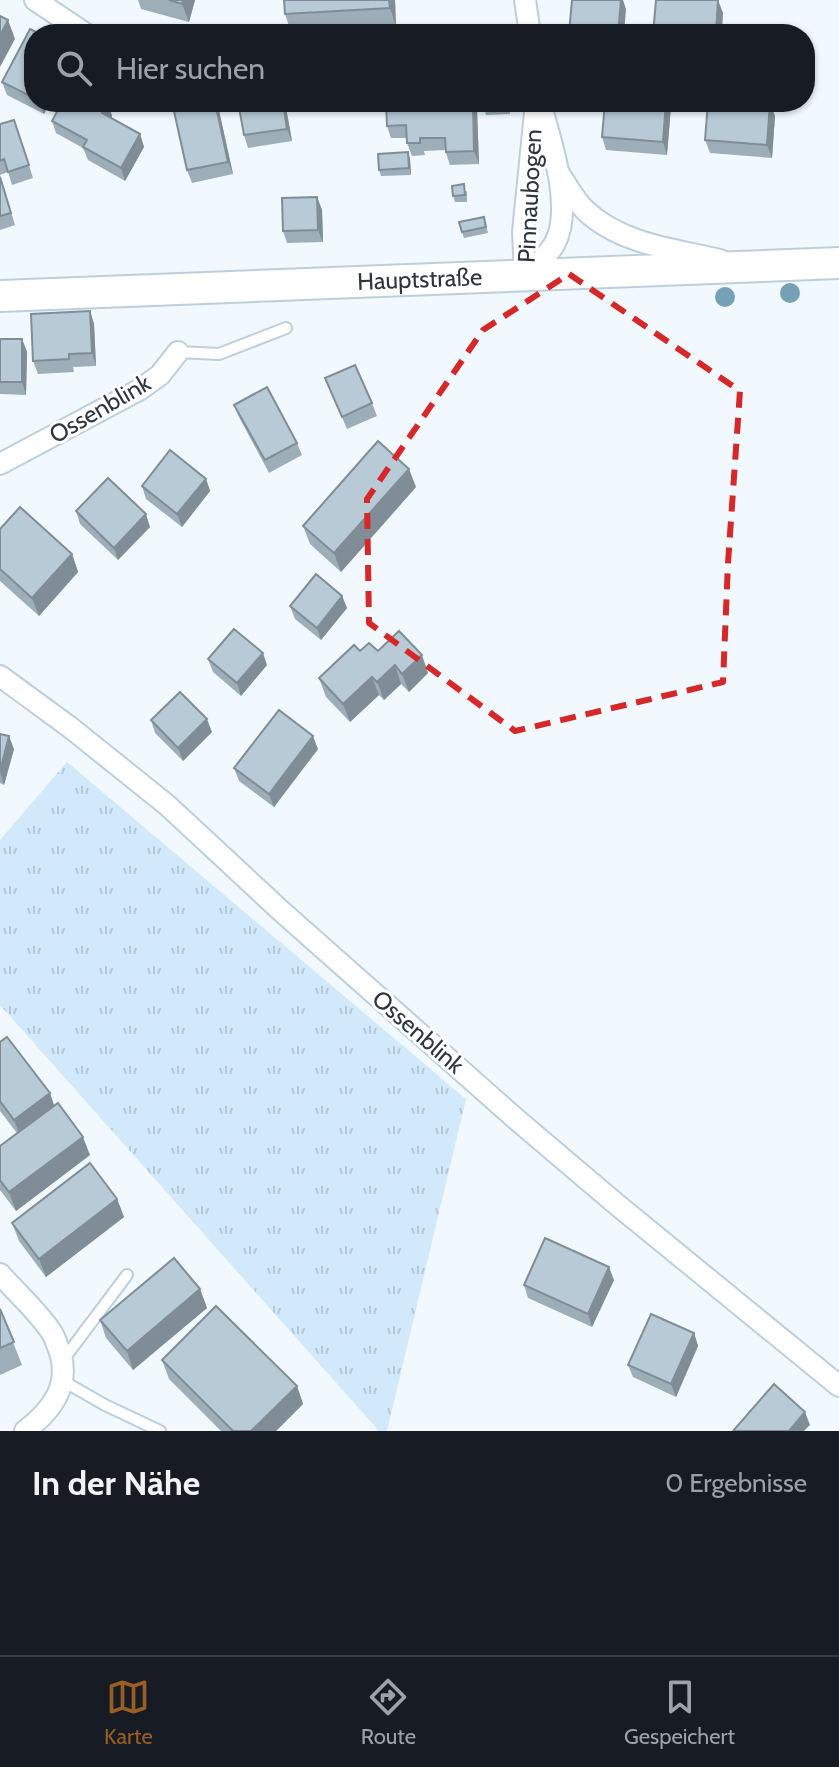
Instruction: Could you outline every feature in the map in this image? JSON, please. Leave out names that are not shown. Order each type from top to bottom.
[{"type":"main road","name":"Hauptstraße","points":[[0,296],[839,263]]},
{"type":"street","points":[[35,0],[71,24]]},
{"type":"street","points":[[525,0],[529,24]]},
{"type":"street","name":"Pinnaubogen","points":[[525,274],[523,232],[537,112]]},
{"type":"street","name":"Pinnaubogen","points":[[525,274],[543,260],[556,242],[561,220],[560,175],[541,112]]},
{"type":"street","name":"Pinnaubogen","points":[[560,175],[583,209],[605,227],[636,240],[751,268]]},
{"type":"street","name":"Ossenblink","points":[[0,464],[139,390],[160,375],[178,352]]},
{"type":"street","name":"Ossenblink","points":[[0,676],[167,805],[280,910],[527,1128],[839,1386]]},
{"type":"street","points":[[0,1274],[52,1332],[63,1360],[63,1381],[57,1398],[25,1431]]},
{"type":"lane","name":"Ossenblink","points":[[178,352],[219,354],[286,328]]},
{"type":"lane","points":[[63,1360],[127,1275]]},
{"type":"lane","points":[[63,1381],[160,1431]]},
{"type":"highlighted area","points":[[569,274],[740,391],[723,682],[515,731],[369,623],[367,499],[483,330]]},
{"type":"green space","points":[[67,762],[466,1099],[387,1431],[379,1431],[0,1005],[0,840]]},
{"type":"building","points":[[284,0],[389,0],[390,8],[285,14]]},
{"type":"building","points":[[572,0],[621,0],[619,24],[570,24]]},
{"type":"building","points":[[656,0],[718,0],[717,24],[654,24]]},
{"type":"building","points":[[0,16],[8,20],[0,36]]},
{"type":"building","points":[[24,40],[24,93],[2,82]]},
{"type":"building","points":[[57,112],[103,112],[140,134],[121,168],[83,147],[87,140],[52,121]]},
{"type":"building","points":[[174,112],[217,112],[228,162],[187,170]]},
{"type":"building","points":[[240,112],[284,112],[287,129],[244,135]]},
{"type":"building","points":[[386,112],[473,112],[474,151],[446,152],[445,138],[420,138],[420,143],[407,143],[406,125],[387,126]]},
{"type":"building","points":[[604,112],[665,112],[663,142],[602,137]]},
{"type":"building","points":[[707,112],[769,112],[767,145],[705,140]]},
{"type":"building","points":[[14,120],[29,165],[8,172],[4,159],[0,161],[0,124]]},
{"type":"building","points":[[408,152],[409,168],[379,170],[378,154]]},
{"type":"building","points":[[0,177],[11,213],[0,216]]},
{"type":"building","points":[[464,184],[465,195],[453,196],[452,186]]},
{"type":"building","points":[[317,197],[318,230],[283,231],[282,198]]},
{"type":"building","points":[[484,217],[486,227],[462,232],[459,222]]},
{"type":"building","points":[[90,311],[92,353],[69,354],[69,359],[33,361],[31,314]]},
{"type":"building","points":[[0,339],[22,339],[22,382],[0,382]]},
{"type":"building","points":[[355,365],[372,403],[342,417],[325,378]]},
{"type":"building","points":[[267,387],[297,443],[265,460],[234,405]]},
{"type":"building","points":[[378,441],[409,469],[334,553],[303,526]]},
{"type":"building","points":[[170,450],[206,479],[177,514],[142,486]]},
{"type":"building","points":[[108,478],[146,514],[114,548],[76,511]]},
{"type":"building","points":[[20,507],[72,554],[32,598],[0,569],[0,529]]},
{"type":"building","points":[[316,574],[342,596],[317,628],[290,606]]},
{"type":"building","points":[[234,629],[263,653],[237,683],[208,659]]},
{"type":"building","points":[[399,631],[422,655],[402,674],[395,665],[377,682],[372,677],[343,704],[319,678],[354,645],[360,651],[369,643],[378,651]]},
{"type":"building","points":[[180,692],[207,719],[178,748],[151,720]]},
{"type":"building","points":[[279,710],[313,736],[269,794],[234,768]]},
{"type":"building","points":[[0,734],[9,736],[0,771]]},
{"type":"building","points":[[7,1037],[50,1093],[14,1120],[0,1101],[0,1042]]},
{"type":"building","points":[[58,1103],[83,1137],[9,1192],[0,1180],[0,1146]]},
{"type":"building","points":[[90,1163],[117,1199],[39,1259],[12,1223]]},
{"type":"building","points":[[545,1238],[609,1267],[588,1314],[524,1285]]},
{"type":"building","points":[[174,1258],[200,1289],[127,1351],[100,1320]]},
{"type":"building","points":[[216,1306],[297,1386],[251,1431],[233,1431],[162,1360]]},
{"type":"building","points":[[0,1309],[14,1342],[0,1348]]},
{"type":"building","points":[[651,1314],[694,1333],[671,1384],[628,1365]]},
{"type":"building","points":[[774,1384],[805,1412],[789,1431],[733,1431]]}]
